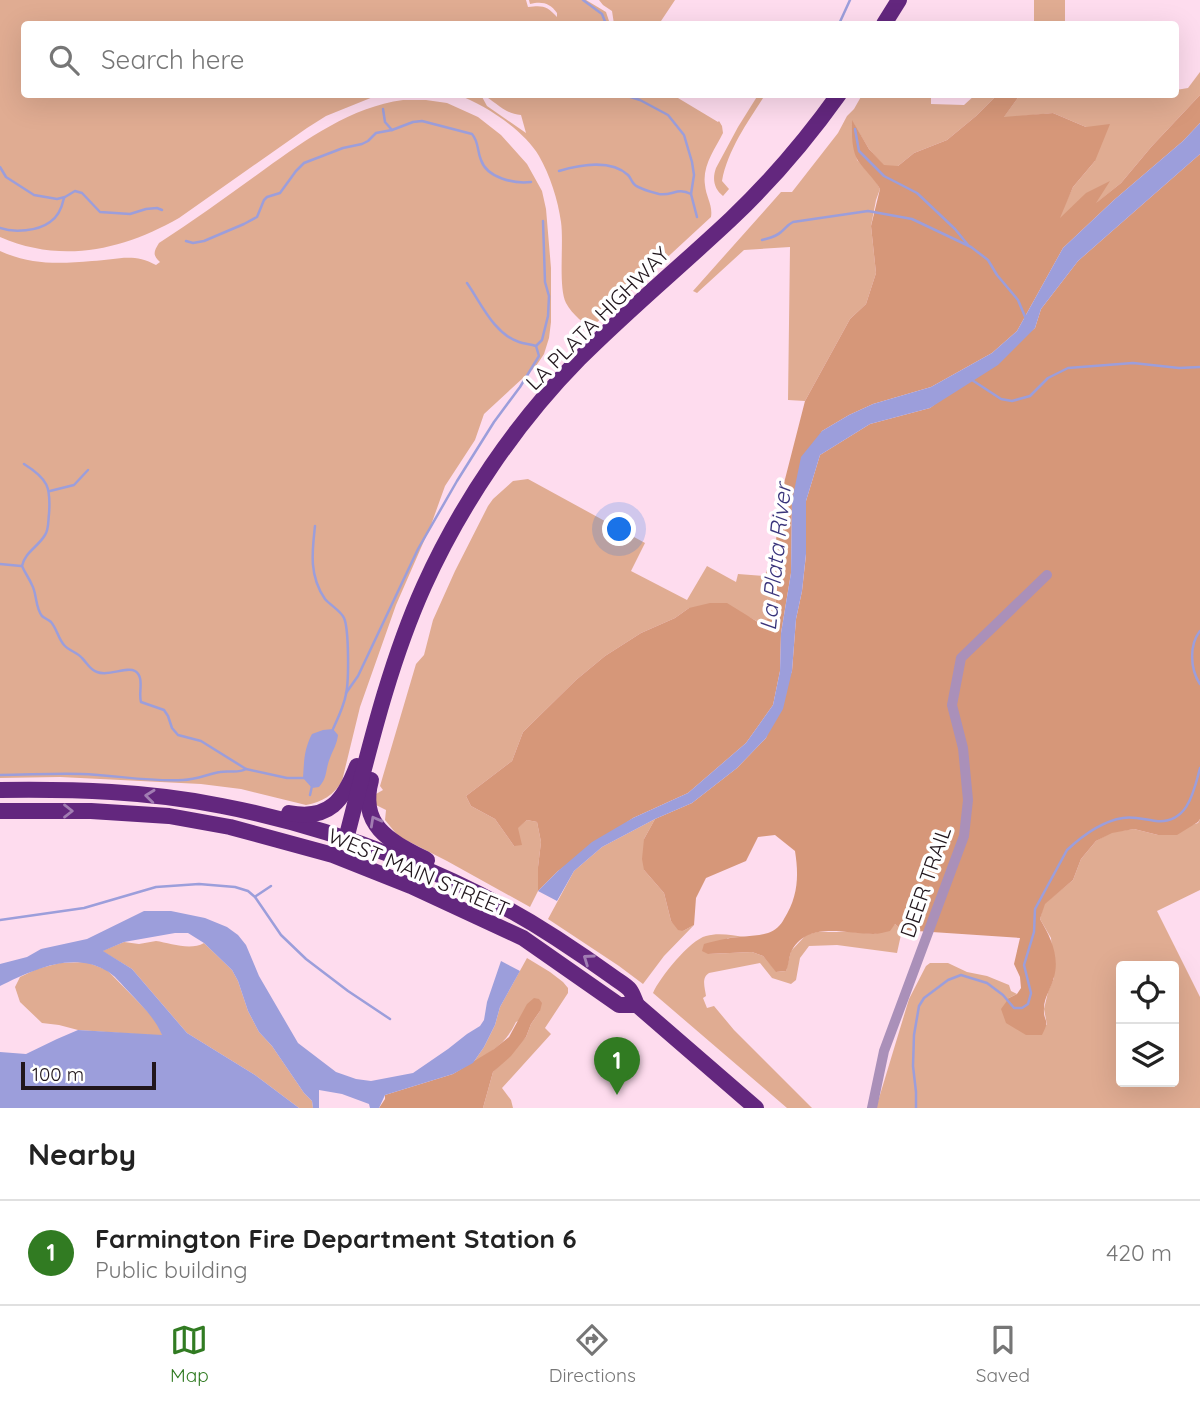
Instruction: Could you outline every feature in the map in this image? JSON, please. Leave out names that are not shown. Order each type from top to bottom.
[{"type":"highway","points":[[886,21],[899,0]]},
{"type":"highway","name":"LA PLATA HIGHWAY","points":[[346,839],[400,648],[440,552],[467,505],[512,438],[554,386],[578,360],[753,197],[788,159],[836,98]]},
{"type":"highway","points":[[198,802],[217,799],[307,816],[326,811],[339,801],[351,782],[368,722],[381,711],[386,727],[367,793],[369,811],[377,828],[395,843],[503,899],[508,910]]},
{"type":"highway","name":"WEST MAIN STREET","points":[[0,790],[131,793],[223,806],[346,839],[436,874],[532,922],[590,960],[630,990],[637,1005],[756,1108]]},
{"type":"highway","name":"WEST MAIN STREET","points":[[0,811],[91,811],[169,816],[230,827],[333,855],[411,886],[523,938],[619,1005],[637,1005]]},
{"type":"highway","points":[[189,820],[204,817],[312,842],[326,843],[346,839],[365,861],[395,872],[411,886]]},
{"type":"street","name":"DEER TRAIL","points":[[872,1108],[884,1051],[964,836],[968,800],[963,748],[951,705],[961,658],[1047,575]]},
{"type":"shaded area","points":[[0,0],[526,0],[528,7],[544,7],[557,17],[557,13],[549,5],[530,4],[529,0],[586,0],[606,12],[609,21],[21,21],[21,98],[371,98],[326,116],[179,218],[136,238],[92,250],[69,251],[46,250],[0,237]]},
{"type":"shaded area","points":[[599,0],[675,0],[661,21],[614,21],[612,11]]},
{"type":"shaded area","points":[[1034,0],[1065,0],[1065,21],[1034,21]]},
{"type":"shaded area","points":[[1200,72],[1200,95],[1121,183],[1094,205],[1058,219],[1073,187],[1095,161],[1086,127],[1053,113],[1003,118],[1018,98],[1179,98],[1179,90],[1188,88]]},
{"type":"shaded area","points":[[1200,95],[1200,123],[1063,248],[1017,331],[992,353],[931,387],[873,404],[822,431],[792,501],[791,573],[781,633],[780,671],[773,705],[746,743],[688,793],[633,818],[558,871],[538,891],[541,842],[537,822],[527,820],[518,828],[522,845],[514,846],[495,819],[471,806],[466,796],[512,761],[523,732],[576,680],[605,656],[641,633],[675,618],[689,608],[710,603],[727,603],[761,624],[771,615],[777,595],[765,576],[776,540],[783,487],[805,401],[850,319],[866,304],[876,273],[871,226],[880,189],[858,161],[852,141],[852,120],[869,149],[884,165],[898,166],[914,153],[947,140],[994,98],[1018,98],[1004,117],[1053,113],[1086,127],[1110,124],[1095,161],[1073,187],[1060,218],[1086,193],[1110,181],[1096,203],[1121,183]]},
{"type":"shaded area","points":[[465,98],[483,98],[487,106],[526,133],[521,115],[505,110],[487,98],[678,98],[719,121],[722,126],[723,133],[705,171],[711,217],[594,325],[586,324],[570,309],[564,296],[560,214],[550,179],[539,156],[514,128]]},
{"type":"shaded area","points":[[756,98],[763,98],[739,136],[729,158],[722,181],[729,189],[723,196],[715,184],[714,176],[738,127]]},
{"type":"shaded area","points":[[860,98],[931,98],[931,104],[964,105],[972,98],[994,98],[947,140],[914,153],[898,166],[884,166],[869,149],[852,121],[857,160],[880,189],[871,226],[876,273],[866,304],[850,319],[805,401],[788,400],[790,247],[744,250],[697,293],[693,291],[781,192],[792,192]]},
{"type":"shaded area","points":[[403,100],[447,103],[478,117],[501,135],[527,164],[542,191],[546,209],[551,268],[551,322],[544,354],[536,366],[484,414],[475,440],[445,486],[396,605],[360,707],[342,781],[327,797],[306,805],[241,789],[201,784],[60,777],[0,778],[0,251],[23,259],[45,262],[132,258],[156,265],[160,262],[155,253],[159,243],[297,147],[348,117]]},
{"type":"shaded area","points":[[1200,154],[1200,819],[1177,835],[1158,835],[1134,829],[1112,833],[1096,841],[1081,859],[1073,880],[1045,904],[1040,919],[1055,954],[1056,969],[1044,1004],[1046,1023],[1042,1035],[1026,1035],[1006,1023],[1001,1009],[1021,988],[1020,977],[1014,964],[1020,938],[902,930],[895,924],[890,931],[875,934],[818,932],[799,941],[791,952],[786,971],[776,972],[763,956],[752,952],[708,954],[702,951],[704,944],[768,933],[779,926],[789,911],[795,894],[795,851],[775,835],[758,837],[746,861],[706,878],[696,898],[694,925],[683,931],[678,930],[671,921],[664,893],[644,870],[644,839],[655,819],[692,803],[737,768],[766,738],[792,671],[796,619],[806,555],[806,501],[820,455],[870,424],[930,408],[1035,328],[1041,309],[1078,261]]},
{"type":"shaded area","points":[[528,479],[645,543],[631,571],[687,600],[707,566],[736,582],[738,574],[765,576],[777,595],[772,611],[762,624],[749,617],[689,608],[675,618],[641,633],[605,656],[576,680],[523,732],[512,761],[466,796],[471,806],[495,819],[514,846],[517,828],[527,820],[537,822],[541,842],[538,891],[530,907],[398,836],[385,820],[386,810],[376,805],[376,794],[383,790],[380,786],[416,664],[424,655],[433,620],[455,571],[493,499],[513,481]]},
{"type":"shaded area","points":[[655,819],[644,839],[644,870],[664,893],[671,921],[683,931],[694,925],[664,956],[643,984],[548,919],[574,871],[602,847]]},
{"type":"shaded area","points":[[1200,819],[1200,890],[1157,911],[1200,997],[1200,1108],[876,1108],[909,999],[926,966],[930,963],[948,963],[1009,985],[1011,991],[1017,994],[1009,998],[1047,1025],[1044,1009],[1054,978],[1051,938],[1040,919],[1044,904],[1073,880],[1081,859],[1096,841],[1112,832],[1134,829],[1158,835],[1198,823]]},
{"type":"shaded area","points":[[895,924],[902,930],[897,953],[837,945],[809,946],[800,958],[796,980],[791,984],[772,978],[760,963],[709,973],[705,978],[706,996],[703,998],[707,1008],[714,1006],[734,1030],[812,1108],[787,1108],[653,993],[676,960],[692,944],[706,936],[721,934],[746,937],[728,938],[708,954],[752,952],[763,956],[777,972],[786,971],[791,951],[806,935],[817,932],[875,934]]},
{"type":"shaded area","points":[[156,941],[186,946],[204,943],[232,970],[259,1032],[312,1101],[313,1108],[299,1108],[255,1075],[187,1033],[132,969],[102,951],[124,942],[139,944]]},
{"type":"shaded area","points":[[527,958],[563,982],[568,993],[545,1028],[551,1034],[502,1088],[511,1100],[513,1108],[483,1108],[493,1072],[526,1037],[540,1011],[516,1022],[503,1042],[473,1063],[484,1047],[500,1007]]},
{"type":"shaded area","points":[[86,962],[107,970],[155,1019],[163,1036],[78,1030],[42,1023],[20,1002],[15,987],[20,977],[60,963]]},
{"type":"shaded area","points":[[534,998],[542,1003],[540,1011],[526,1037],[511,1056],[493,1072],[483,1108],[379,1108],[385,1095],[453,1074],[494,1049],[509,1037],[527,1004]]},
{"type":"water","points":[[1200,123],[1200,154],[1078,261],[1041,309],[1035,328],[998,365],[930,408],[870,424],[820,455],[806,501],[806,554],[796,619],[792,671],[783,709],[766,738],[737,768],[692,803],[602,847],[574,871],[557,901],[538,891],[592,842],[633,818],[688,793],[746,743],[773,705],[780,671],[781,633],[791,573],[792,501],[801,457],[822,431],[873,404],[931,387],[992,353],[1017,331],[1063,248]]},
{"type":"water","points":[[333,729],[338,735],[325,777],[319,787],[312,788],[303,778],[307,745],[312,734]]},
{"type":"water","points":[[144,911],[171,911],[205,918],[238,935],[246,945],[259,976],[298,1043],[336,1072],[356,1079],[371,1081],[413,1073],[480,1026],[501,961],[520,971],[500,1007],[484,1047],[473,1063],[453,1074],[385,1095],[379,1108],[370,1108],[369,1104],[342,1094],[319,1090],[319,1108],[313,1108],[312,1101],[259,1032],[232,970],[204,943],[188,933],[124,942],[103,951],[132,969],[187,1033],[255,1075],[299,1108],[0,1108],[0,1052],[26,1054],[78,1030],[162,1035],[148,1012],[118,980],[92,965],[79,962],[51,965],[0,986],[0,964],[27,957],[41,949],[87,939]]},
{"type":"waterway","points":[[583,0],[602,14],[605,21]]},
{"type":"waterway","points":[[840,21],[850,0]]},
{"type":"waterway","points":[[634,98],[668,115],[684,135],[692,162],[694,175],[691,194],[697,217]]},
{"type":"waterway","points":[[383,109],[385,122],[392,130]]},
{"type":"waterway","points":[[186,241],[204,241],[257,217],[264,200],[280,193],[304,163],[343,148],[362,144],[376,133],[413,122],[422,121],[472,134],[481,160],[489,171],[509,181],[531,182]]},
{"type":"waterway","points":[[855,129],[859,151],[884,176],[917,193],[968,245]]},
{"type":"waterway","points":[[559,171],[585,165],[604,165],[621,170],[636,186],[646,190],[659,194],[682,191],[691,194]]},
{"type":"waterway","points":[[0,167],[6,177],[34,195],[57,199],[75,191],[82,193],[100,212],[130,214],[146,209],[162,210]]},
{"type":"waterway","points":[[0,228],[26,230],[45,225],[57,215],[64,198]]},
{"type":"waterway","points":[[762,240],[777,235],[793,222],[868,211],[912,219],[971,247],[988,260],[1018,300],[1026,319]]},
{"type":"waterway","points":[[536,346],[542,340],[548,316],[543,221]]},
{"type":"waterway","points":[[346,693],[358,676],[418,549],[457,481],[539,356],[536,346],[510,338],[495,325],[467,283]]},
{"type":"waterway","points":[[972,380],[1001,399],[1012,401],[1030,396],[1048,378],[1068,368],[1133,363],[1179,368],[1200,367]]},
{"type":"waterway","points":[[24,464],[43,479],[48,490],[49,505],[46,533],[22,566],[34,589],[42,616],[50,621],[64,645],[97,672],[135,671],[141,681],[141,702],[164,710],[178,735],[201,741],[246,769],[287,778],[304,778]]},
{"type":"waterway","points":[[50,491],[74,485],[88,470]]},
{"type":"waterway","points":[[315,526],[313,554],[316,582],[325,599],[343,615],[347,633],[347,687],[344,703],[333,729]]},
{"type":"waterway","points":[[0,564],[21,566]]},
{"type":"waterway","points":[[1200,631],[1194,643],[1192,657],[1200,684]]},
{"type":"waterway","points":[[916,1108],[914,1035],[919,1006],[924,998],[948,980],[961,975],[987,983],[1014,1008],[1022,1008],[1028,1004],[1031,993],[1024,965],[1034,932],[1035,909],[1067,850],[1108,822],[1132,817],[1167,821],[1176,817],[1192,796],[1200,768]]},
{"type":"waterway","points":[[0,775],[81,774],[170,780],[193,779],[246,769]]},
{"type":"waterway","points":[[310,795],[312,786]]},
{"type":"waterway","points":[[0,920],[84,908],[156,887],[199,884],[235,887],[248,891],[255,897],[281,935],[306,959],[390,1019]]},
{"type":"waterway","points":[[256,896],[271,886]]},
{"type":"place","name":"Farmington Fire Department Station 6","points":[[617,1095]]},
{"type":"water label","name":"La Plata River","points":[[775,557]]}]
